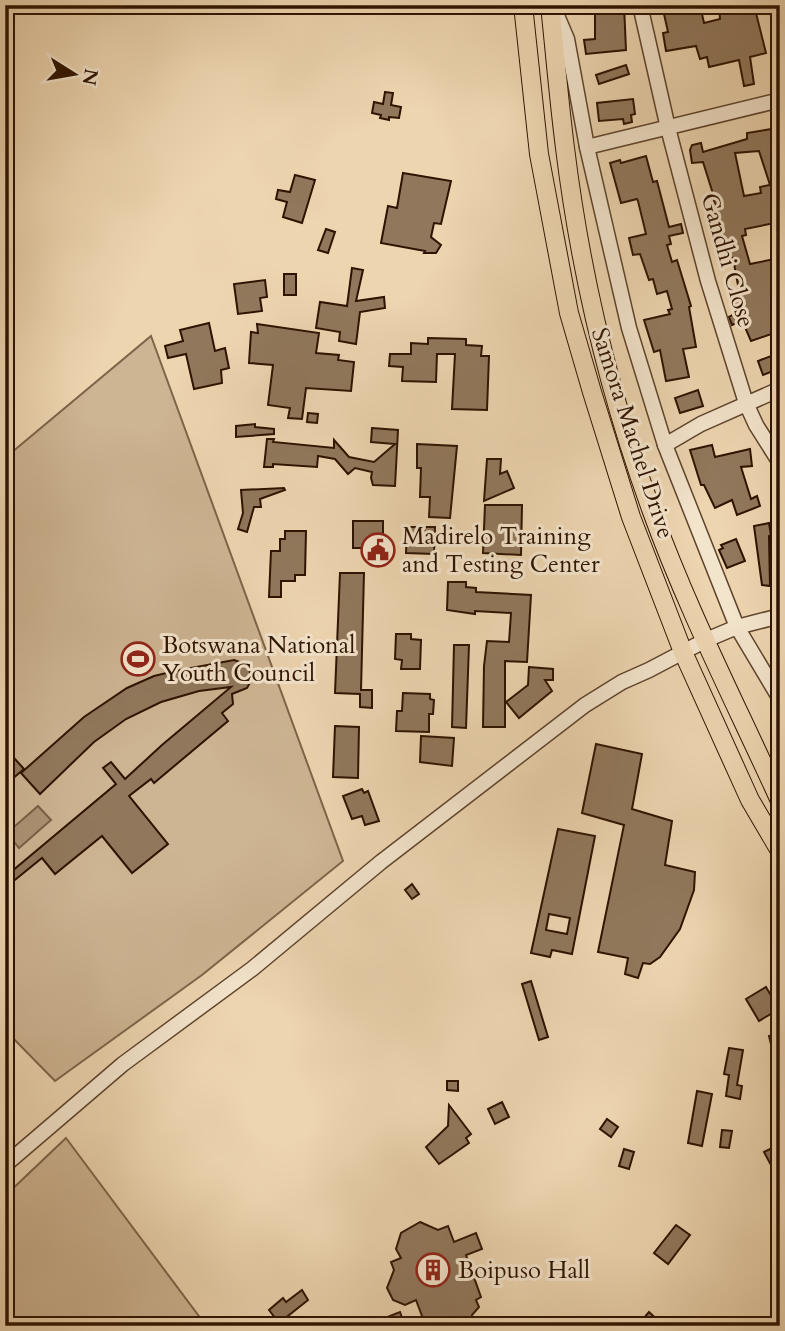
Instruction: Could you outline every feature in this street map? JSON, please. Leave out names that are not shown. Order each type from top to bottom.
[{"type":"main road","name":"Samora Machel Drive","points":[[523,5],[539,154],[569,313],[631,517],[683,652],[750,800],[780,851]]},
{"type":"main road","name":"Samora Machel Drive","points":[[551,5],[565,150],[592,304],[614,391],[651,509],[706,640],[780,801]]},
{"type":"street","points":[[551,5],[567,39],[587,147],[629,328],[665,445],[737,627],[780,699]]},
{"type":"street","name":"Gandhi Close","points":[[640,5],[668,128],[708,281],[746,403],[756,425],[780,463]]},
{"type":"street","points":[[776,5],[780,21]]},
{"type":"street","points":[[587,147],[780,100]]},
{"type":"street","points":[[665,445],[701,424],[780,389]]},
{"type":"street","points":[[5,1165],[123,1064],[253,968],[381,862],[586,705],[622,682],[706,640],[737,627],[780,616]]},
{"type":"shaded area","name":"Botswana National Youth Council","points":[[151,336],[343,861],[202,975],[55,1081],[5,1030],[5,458]]},
{"type":"shaded area","points":[[38,806],[51,820],[19,848],[7,833]]},
{"type":"shaded area","points":[[66,1138],[204,1323],[201,1326],[5,1326],[5,1196]]},
{"type":"building","points":[[605,5],[624,5],[626,50],[586,54],[584,40],[595,39],[595,11],[605,11]]},
{"type":"building","points":[[662,5],[686,5],[687,8],[700,5],[704,23],[720,19],[719,5],[754,5],[766,53],[750,57],[754,84],[744,86],[739,60],[709,67],[707,57],[700,59],[696,46],[666,51],[663,33],[668,32]]},
{"type":"building","points":[[626,65],[629,74],[599,84],[596,75]]},
{"type":"building","points":[[385,92],[393,93],[391,105],[401,107],[399,118],[389,117],[389,120],[372,113],[374,102],[383,104]]},
{"type":"building","points":[[633,99],[635,114],[631,115],[632,122],[624,124],[623,119],[599,121],[597,103]]},
{"type":"building","points":[[778,128],[780,222],[745,229],[746,235],[742,236],[750,264],[780,258],[780,275],[774,277],[780,297],[780,331],[751,341],[742,320],[732,325],[729,317],[736,313],[734,298],[740,296],[733,258],[728,260],[723,239],[715,241],[713,229],[722,227],[714,197],[703,162],[692,163],[690,150],[692,145],[701,143],[703,152],[747,139],[747,133]],"holes":[[[759,151],[770,185],[760,187],[761,193],[744,196],[735,153]]]},
{"type":"building","points":[[646,156],[653,182],[657,181],[669,227],[681,224],[683,233],[669,236],[671,244],[667,245],[672,262],[677,260],[691,306],[689,307],[696,347],[683,349],[689,377],[666,381],[660,350],[654,352],[644,320],[670,314],[668,310],[672,309],[667,291],[657,294],[653,279],[649,280],[640,254],[633,255],[629,238],[646,234],[638,201],[637,199],[621,203],[610,163]]},
{"type":"building","points":[[403,173],[451,181],[441,224],[434,223],[431,237],[441,245],[436,253],[424,253],[425,251],[381,243],[388,206],[397,208]]},
{"type":"building","points":[[295,175],[315,180],[302,223],[283,217],[287,202],[276,199],[278,190],[290,192]]},
{"type":"building","points":[[326,229],[335,232],[328,253],[318,250]]},
{"type":"building","points":[[352,268],[363,270],[356,301],[384,297],[385,308],[360,312],[356,344],[339,341],[340,332],[316,328],[320,302],[347,306]]},
{"type":"building","points":[[284,274],[296,274],[296,295],[284,295]]},
{"type":"building","points":[[265,280],[267,297],[260,298],[262,311],[238,314],[234,284]]},
{"type":"building","points":[[209,323],[215,351],[225,348],[229,368],[221,370],[222,383],[194,389],[186,354],[168,358],[165,346],[183,341],[180,330]]},
{"type":"building","points":[[257,324],[319,333],[316,353],[339,355],[338,360],[354,362],[351,391],[306,388],[302,419],[288,418],[290,408],[268,405],[273,365],[249,363],[251,332],[258,333]]},
{"type":"building","points":[[428,338],[466,339],[466,345],[482,346],[481,356],[489,356],[487,410],[452,409],[455,354],[437,354],[436,382],[402,381],[403,367],[389,366],[390,354],[411,354],[411,343],[428,344]]},
{"type":"building","points":[[771,356],[776,370],[763,375],[758,361]]},
{"type":"building","points":[[698,390],[703,406],[680,413],[675,398]]},
{"type":"building","points":[[308,413],[318,414],[317,423],[307,422]]},
{"type":"building","points":[[255,424],[255,427],[274,429],[274,434],[236,437],[236,426]]},
{"type":"building","points":[[372,428],[398,430],[395,486],[373,485],[372,472],[355,468],[348,474],[335,459],[318,456],[317,467],[273,464],[273,467],[264,467],[267,439],[274,439],[273,442],[334,448],[334,440],[349,457],[374,462],[395,444],[371,442]]},
{"type":"building","points":[[417,444],[457,446],[450,518],[429,517],[430,497],[420,497],[421,468],[417,468]]},
{"type":"building","points":[[712,445],[715,457],[750,449],[752,466],[741,467],[751,499],[757,496],[760,506],[737,515],[732,500],[715,508],[704,485],[701,485],[690,450]]},
{"type":"building","points":[[487,459],[501,459],[500,474],[507,471],[514,488],[484,501]]},
{"type":"building","points":[[241,490],[285,490],[260,499],[261,507],[254,507],[247,532],[238,529],[243,513]]},
{"type":"building","points":[[485,505],[522,505],[521,555],[483,553]]},
{"type":"building","points":[[353,521],[383,521],[383,548],[353,548]]},
{"type":"building","points":[[769,523],[770,586],[762,585],[754,526]]},
{"type":"building","points":[[407,527],[435,527],[434,554],[406,553]]},
{"type":"building","points":[[285,531],[306,531],[305,575],[295,575],[295,581],[281,581],[281,597],[269,597],[271,551],[280,551],[280,539],[285,539]]},
{"type":"building","points":[[563,532],[566,541],[555,544],[553,536]]},
{"type":"building","points":[[736,539],[745,561],[727,568],[719,550],[723,548],[721,545]]},
{"type":"building","points":[[340,573],[364,573],[361,690],[372,690],[372,708],[360,707],[360,694],[335,693]]},
{"type":"building","points":[[448,582],[466,582],[466,587],[476,588],[476,592],[531,595],[527,662],[505,661],[505,727],[483,727],[484,666],[487,641],[509,642],[511,613],[475,611],[475,614],[447,610]]},
{"type":"building","points":[[396,634],[411,634],[411,639],[421,640],[420,669],[401,669],[402,660],[395,659]]},
{"type":"building","points":[[454,645],[469,645],[466,728],[452,727]]},
{"type":"building","points":[[234,660],[248,665],[252,679],[247,688],[232,694],[233,704],[222,713],[228,721],[154,783],[151,779],[129,796],[168,844],[132,873],[102,836],[55,874],[42,858],[5,888],[5,877],[116,784],[103,768],[111,762],[125,779],[231,687],[199,691],[161,702],[126,719],[94,742],[40,794],[21,773],[84,717],[127,688],[154,676]]},
{"type":"building","points":[[529,667],[553,669],[553,680],[545,680],[552,691],[519,718],[506,702],[528,685]]},
{"type":"building","points":[[403,693],[430,694],[430,699],[434,700],[433,714],[429,714],[429,732],[396,731],[397,711],[402,711]]},
{"type":"building","points":[[335,726],[359,727],[358,778],[333,777]]},
{"type":"building","points":[[421,736],[454,738],[452,766],[420,762]]},
{"type":"building","points":[[596,744],[642,754],[632,809],[672,821],[665,865],[695,872],[694,890],[680,929],[660,957],[650,964],[643,963],[638,978],[625,974],[628,958],[598,952],[624,825],[582,813]]},
{"type":"building","points":[[5,748],[24,769],[5,785],[5,774],[9,771],[5,767]]},
{"type":"building","points":[[362,789],[364,793],[368,791],[379,821],[365,825],[362,816],[352,819],[343,796]]},
{"type":"building","points":[[558,829],[595,836],[572,954],[552,950],[550,957],[531,953]],"holes":[[[549,914],[570,918],[567,934],[546,930]]]},
{"type":"building","points":[[412,884],[419,894],[412,899],[405,890]]},
{"type":"building","points":[[531,981],[548,1037],[539,1040],[522,984]]},
{"type":"building","points":[[766,987],[779,1009],[759,1021],[746,999]]},
{"type":"building","points":[[780,1033],[780,1064],[776,1065],[769,1036]]},
{"type":"building","points":[[729,1048],[743,1050],[737,1085],[742,1086],[740,1099],[726,1096],[729,1075],[724,1074]]},
{"type":"building","points":[[447,1081],[458,1081],[458,1091],[447,1090]]},
{"type":"building","points":[[697,1091],[712,1094],[702,1146],[688,1143]]},
{"type":"building","points":[[502,1102],[509,1117],[495,1124],[488,1109]]},
{"type":"building","points":[[449,1105],[471,1134],[466,1138],[469,1143],[439,1164],[426,1147],[448,1126]]},
{"type":"building","points":[[607,1119],[618,1127],[611,1137],[600,1129]]},
{"type":"building","points":[[722,1130],[732,1131],[729,1148],[720,1147]]},
{"type":"building","points":[[780,1144],[780,1182],[764,1152]]},
{"type":"building","points":[[624,1149],[634,1152],[629,1169],[619,1166]]},
{"type":"building","name":"Boipuso Hall","points":[[420,1222],[438,1230],[448,1226],[454,1242],[476,1233],[482,1249],[466,1255],[481,1297],[476,1300],[479,1307],[472,1315],[470,1326],[425,1324],[416,1300],[405,1305],[393,1300],[387,1288],[394,1270],[391,1262],[401,1258],[396,1249],[401,1233]]},
{"type":"building","points":[[676,1225],[690,1235],[668,1264],[654,1253]]},
{"type":"building","points":[[302,1290],[308,1300],[279,1323],[269,1310],[283,1298],[286,1302]]},
{"type":"building","points":[[400,1312],[405,1326],[367,1326],[367,1325]]},
{"type":"building","points":[[649,1312],[664,1326],[637,1326]]},
{"type":"place","name":"Madirelo Training and Testing Center","points":[[378,550]]},
{"type":"place","name":"Botswana National Youth Council","points":[[138,659]]},
{"type":"place","name":"Boipuso Hall","points":[[433,1270]]}]
